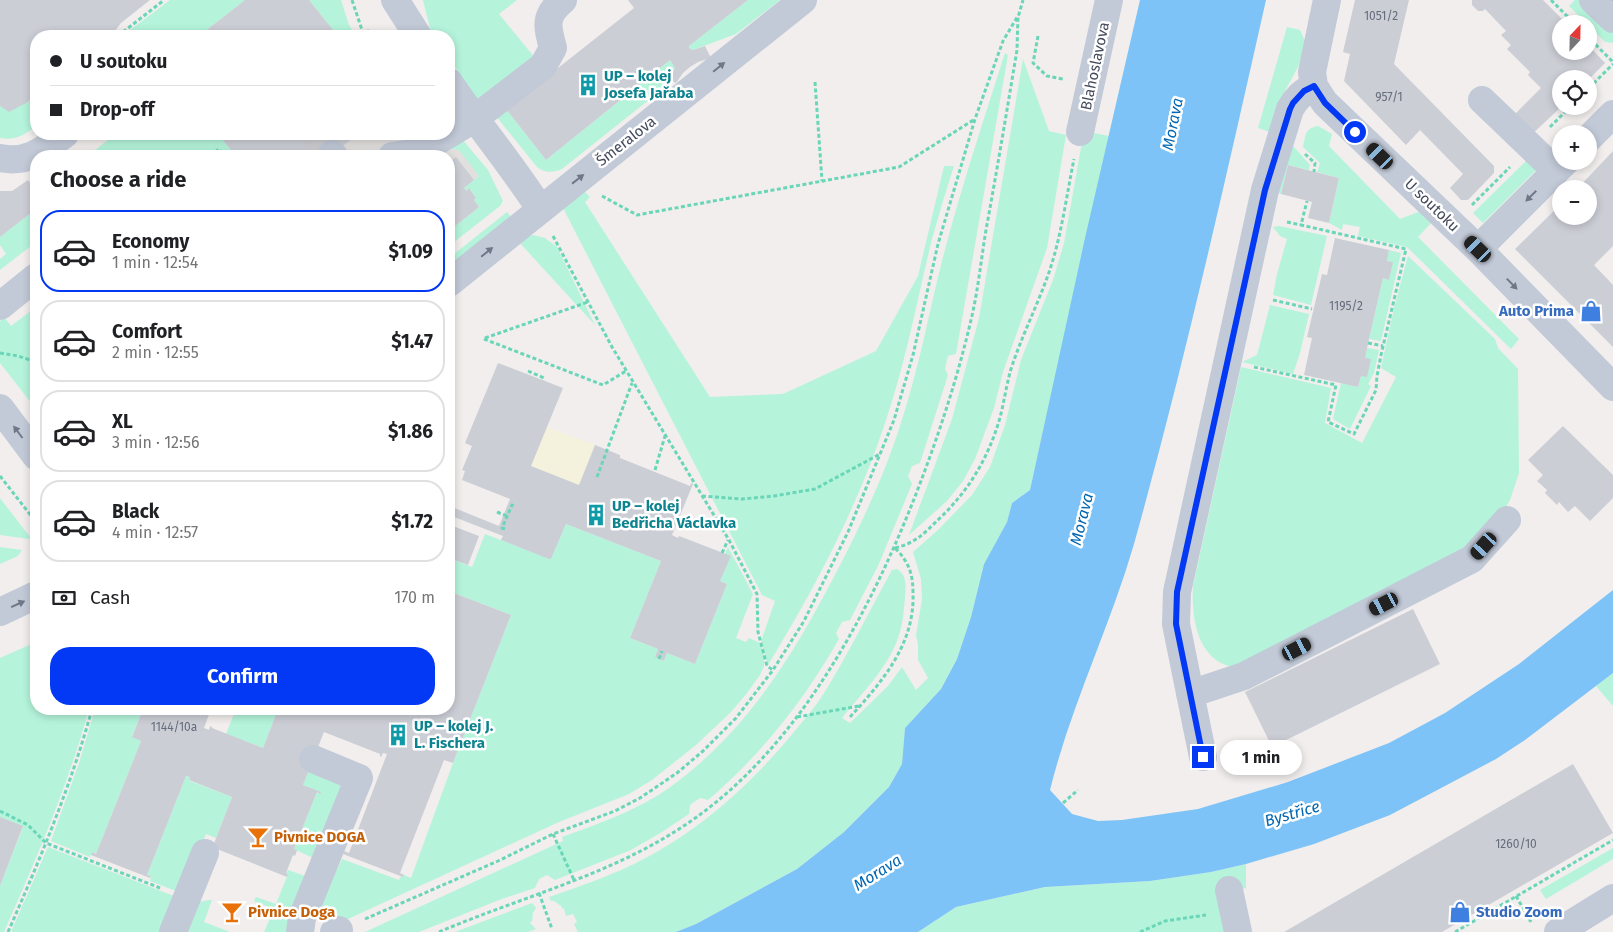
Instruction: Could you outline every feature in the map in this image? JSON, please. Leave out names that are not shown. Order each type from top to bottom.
[{"type":"street","points":[[395,0],[414,30]]},
{"type":"street","points":[[455,130],[474,119],[543,66],[553,48],[547,28],[549,17],[557,4],[563,0]]},
{"type":"street","name":"Šmeralova","points":[[455,278],[803,0]]},
{"type":"street","name":"Blahoslavova","points":[[1080,132],[1109,0]]},
{"type":"street","points":[[1203,757],[1176,624],[1177,592],[1265,190],[1290,109],[1304,91],[1314,86],[1313,62],[1327,0]]},
{"type":"street","points":[[1593,0],[1613,19]]},
{"type":"street","name":"U soutoku","points":[[1314,86],[1325,103],[1478,249],[1613,387]]},
{"type":"street","points":[[455,91],[540,209]]},
{"type":"street","points":[[1482,100],[1552,158]]},
{"type":"street","points":[[1597,130],[1613,114]]},
{"type":"street","points":[[43,150],[57,140]]},
{"type":"street","points":[[422,150],[439,140]]},
{"type":"street","points":[[0,158],[18,161],[30,157]]},
{"type":"street","points":[[1478,249],[1557,170]]},
{"type":"street","points":[[0,306],[30,282]]},
{"type":"street","points":[[0,408],[30,448]]},
{"type":"street","points":[[1190,694],[1244,676],[1472,558],[1507,520]]},
{"type":"street","points":[[0,612],[30,598]]},
{"type":"street","points":[[300,932],[302,918],[359,778],[313,759]]},
{"type":"street","points":[[173,932],[205,854]]},
{"type":"street","points":[[1558,932],[1613,898]]},
{"type":"path","points":[[126,30],[164,0]]},
{"type":"path","points":[[352,0],[362,30]]},
{"type":"path","points":[[336,931],[498,861],[553,834],[614,811],[640,798],[677,773],[703,752],[736,718],[773,670],[804,621],[848,532],[894,420],[913,355],[938,244],[975,118],[1003,41],[1018,14],[1023,0]]},
{"type":"path","points":[[1551,0],[1566,15]]},
{"type":"path","points":[[439,932],[574,880],[641,851],[694,819],[739,781],[773,746],[796,718],[837,659],[895,548],[938,436],[956,380],[972,317],[1017,50],[1018,14]]},
{"type":"path","points":[[1038,36],[1033,63],[1047,76],[1091,85]]},
{"type":"path","points":[[1597,80],[1613,63],[1598,47]]},
{"type":"path","points":[[1610,59],[1613,55]]},
{"type":"path","points":[[815,82],[822,181]]},
{"type":"path","points":[[594,192],[636,215],[899,168],[975,118]]},
{"type":"path","points":[[895,548],[910,544],[921,536],[957,501],[989,452],[1011,369],[1048,276],[1080,132]]},
{"type":"path","points":[[1250,366],[1336,385],[1328,422],[1354,434],[1376,390],[1383,346],[1406,249],[1301,225],[1307,201]]},
{"type":"path","points":[[540,209],[632,383],[728,540],[756,594],[758,632],[767,666],[773,670]]},
{"type":"path","points":[[1273,300],[1312,309]]},
{"type":"path","points":[[588,302],[484,339],[603,385],[626,371]]},
{"type":"path","points":[[1368,343],[1383,346]]},
{"type":"path","points":[[0,353],[30,360]]},
{"type":"path","points":[[528,371],[544,378],[543,380]]},
{"type":"path","points":[[597,477],[632,383]]},
{"type":"path","points":[[655,470],[666,436]]},
{"type":"path","points":[[702,496],[742,498],[774,496],[815,489],[881,454]]},
{"type":"path","points":[[0,476],[30,514]]},
{"type":"path","points":[[506,529],[502,528],[512,505],[514,506]]},
{"type":"path","points":[[497,512],[507,516]]},
{"type":"path","points":[[722,553],[728,540]]},
{"type":"path","points":[[850,717],[890,670],[899,655],[909,629],[914,597],[911,572],[905,558],[895,548]]},
{"type":"path","points":[[659,659],[662,651]]},
{"type":"path","points":[[796,718],[860,706]]},
{"type":"path","points":[[8,932],[46,843],[76,764],[90,715]]},
{"type":"path","points":[[1063,803],[1078,790]]},
{"type":"path","points":[[0,810],[28,825],[46,843],[187,898]]},
{"type":"path","points":[[553,834],[574,880]]},
{"type":"path","points":[[1455,932],[1613,840]]},
{"type":"path","points":[[539,893],[552,929]]},
{"type":"path","points":[[1516,896],[1532,924]]},
{"type":"path","points":[[1140,932],[1165,921],[1234,911]]},
{"type":"shaded area","points":[[126,140],[452,140],[463,148],[483,173],[455,191],[455,150],[124,150]]},
{"type":"green space","points":[[170,0],[245,0],[207,30],[130,30]]},
{"type":"green space","points":[[309,0],[341,0],[352,30],[333,30]]},
{"type":"green space","points":[[423,0],[517,0],[499,14],[540,64],[489,102],[477,99],[455,67],[455,30],[430,30]]},
{"type":"green space","points":[[748,0],[780,0],[736,34],[693,50],[689,48],[689,46]]},
{"type":"green space","points":[[1575,0],[1585,0],[1613,28],[1613,43],[1605,42],[1598,35],[1598,15],[1578,15],[1569,6]]},
{"type":"green space","points":[[1287,27],[1300,30],[1306,43],[1298,67],[1279,102],[1270,132],[1258,128]]},
{"type":"green space","points":[[1005,53],[1008,55],[956,354],[948,356],[945,369],[948,375],[920,463],[912,466],[908,476],[912,484],[878,566],[850,620],[842,622],[836,633],[839,639],[797,704],[764,745],[708,800],[700,798],[690,805],[689,814],[631,850],[555,880],[547,875],[539,879],[535,888],[499,900],[419,932],[365,932],[563,841],[562,837],[617,816],[657,796],[697,766],[723,742],[767,689],[804,631],[838,569],[866,512],[891,453],[915,375],[956,209]]},
{"type":"green space","points":[[1023,59],[1049,131],[1066,135],[1047,248],[1003,372],[994,408],[975,459],[963,481],[947,501],[909,535],[952,419],[979,318]]},
{"type":"green space","points":[[670,60],[675,68],[660,91],[562,169],[552,172],[537,167],[496,116],[506,109],[546,160]]},
{"type":"green space","points":[[30,100],[30,130],[10,139],[0,138],[0,106],[6,109],[28,102]]},
{"type":"green space","points":[[1318,126],[1332,134],[1329,146],[1400,219],[1421,211],[1433,221],[1418,237],[1519,339],[1511,349],[1407,247],[1358,236],[1360,227],[1343,224],[1342,230],[1329,223],[1339,178],[1317,172],[1320,163],[1303,147],[1308,131]]},
{"type":"green space","points":[[1084,131],[1109,136],[1030,490],[1012,503],[1007,522],[984,564],[971,617],[957,659],[941,689],[905,728],[902,764],[889,787],[844,832],[797,869],[696,924],[676,932],[578,932],[574,924],[577,922],[573,914],[566,916],[564,909],[554,901],[551,901],[549,897],[582,886],[634,864],[678,839],[718,809],[755,775],[789,738],[820,699],[842,663],[892,570],[897,569],[903,574],[906,585],[899,635],[882,669],[842,718],[850,723],[888,686],[902,667],[916,690],[928,678],[918,660],[916,635],[922,599],[921,579],[913,552],[939,529],[972,495],[990,467],[1005,425],[1021,360],[1053,280],[1064,243]]},
{"type":"green space","points":[[462,139],[488,170],[503,201],[500,206],[455,241],[455,226],[479,207],[470,189],[467,191],[464,188],[479,176],[459,150],[448,148]]},
{"type":"green space","points":[[108,140],[223,140],[231,150],[95,150]]},
{"type":"green space","points":[[1290,146],[1294,147],[1310,165],[1309,170],[1288,165],[1281,194],[1278,193]]},
{"type":"green space","points":[[1531,156],[1538,168],[1483,223],[1473,213]]},
{"type":"green space","points":[[944,166],[954,166],[932,239],[899,377],[874,455],[834,547],[768,665],[761,641],[775,601],[762,595],[563,208],[585,192],[590,197],[585,202],[710,397],[783,394],[876,351],[918,276]]},
{"type":"green space","points":[[507,212],[513,219],[455,264],[455,253]]},
{"type":"green space","points":[[30,214],[30,247],[0,270],[0,259],[6,254],[0,245],[0,237]]},
{"type":"green space","points":[[1279,226],[1327,236],[1311,305],[1273,295],[1287,239],[1280,236],[1273,227]]},
{"type":"green space","points":[[533,235],[545,238],[557,247],[595,325],[518,241]]},
{"type":"green space","points":[[1389,250],[1401,253],[1381,341],[1369,339],[1383,278],[1389,279],[1392,262],[1387,261]]},
{"type":"green space","points":[[1408,256],[1495,339],[1498,348],[1518,369],[1519,473],[1510,500],[1504,510],[1466,551],[1240,668],[1226,665],[1215,659],[1206,650],[1200,639],[1194,613],[1193,586],[1241,367],[1331,388],[1325,423],[1362,443],[1396,377],[1381,368]]},
{"type":"green space","points":[[1270,305],[1309,314],[1293,374],[1242,362],[1257,355]]},
{"type":"green space","points":[[30,312],[30,401],[0,363],[0,321],[4,317],[11,326]]},
{"type":"green space","points":[[1367,348],[1379,350],[1374,373],[1368,384],[1371,386],[1350,429],[1333,419],[1341,383],[1358,387]]},
{"type":"green space","points":[[0,498],[30,537],[29,539],[0,535]]},
{"type":"green space","points":[[566,524],[661,561],[630,638],[658,649],[655,657],[664,661],[667,653],[695,664],[727,584],[720,581],[730,557],[725,554],[728,547],[753,594],[736,638],[746,642],[749,638],[760,643],[764,654],[764,666],[760,675],[731,712],[696,745],[652,780],[629,794],[559,822],[348,919],[335,920],[325,912],[319,900],[331,866],[337,869],[342,859],[399,880],[404,875],[411,878],[453,763],[511,615],[455,594],[455,560],[472,567],[485,534],[551,559]]},
{"type":"green space","points":[[0,547],[22,550],[18,556],[0,564]]},
{"type":"green space","points":[[30,645],[30,715],[87,715],[51,822],[4,932],[0,932],[0,886],[23,827],[0,817],[0,658]]},
{"type":"green space","points":[[1613,673],[1613,706],[1596,686]]},
{"type":"green space","points":[[93,715],[141,715],[132,736],[141,741],[96,854],[92,852],[90,857],[51,841],[79,763]]},
{"type":"green space","points":[[234,715],[276,715],[263,748],[226,734]]},
{"type":"green space","points":[[308,772],[343,786],[315,859],[294,849],[317,792],[320,794],[320,792],[303,785]]},
{"type":"green space","points":[[186,776],[190,777],[189,782],[232,797],[216,838],[206,834],[181,893],[150,881],[151,876],[147,875]]},
{"type":"green space","points":[[48,847],[179,898],[165,932],[11,932]]},
{"type":"green space","points":[[1613,848],[1613,859],[1546,899],[1540,890]]},
{"type":"green space","points":[[1246,864],[1246,888],[1222,893],[1230,932],[918,932],[956,907],[1045,887],[1150,881],[1211,872]]},
{"type":"green space","points":[[288,870],[308,877],[287,932],[264,932],[274,909],[254,901],[256,897],[276,904]]},
{"type":"green space","points":[[212,900],[204,922],[230,932],[181,932],[199,902]]},
{"type":"green space","points":[[532,903],[536,908],[530,923],[536,929],[528,932],[455,932]]},
{"type":"sand","points":[[547,427],[595,445],[579,485],[531,466]]},
{"type":"water","points":[[1140,0],[1266,0],[1187,341],[1134,544],[1114,606],[1079,697],[1050,790],[1072,814],[1098,821],[1122,820],[1198,809],[1288,782],[1389,743],[1445,713],[1519,664],[1613,590],[1613,673],[1525,740],[1496,759],[1390,815],[1314,844],[1246,864],[1211,872],[1150,881],[1045,887],[956,907],[918,932],[676,932],[696,924],[797,869],[844,832],[889,787],[902,764],[905,728],[941,689],[957,659],[971,617],[984,564],[1007,522],[1012,503],[1030,490],[1085,238]]},
{"type":"building","points":[[0,0],[150,0],[121,23],[116,30],[30,30],[30,100],[9,112],[0,106]]},
{"type":"building","points":[[245,0],[309,0],[333,30],[207,30]]},
{"type":"building","name":"UP – kolej Josefa Jařaba","points":[[628,0],[748,0],[689,46],[693,50],[705,46],[711,58],[690,67],[676,83],[669,79],[675,68],[670,60],[546,160],[506,109],[634,8]]},
{"type":"building","points":[[1355,0],[1409,0],[1394,64],[1494,166],[1494,173],[1468,200],[1461,200],[1450,188],[1463,174],[1420,130],[1406,145],[1344,81],[1350,54],[1343,52]]},
{"type":"building","points":[[1472,0],[1543,0],[1558,15],[1552,15],[1552,60],[1598,60],[1598,56],[1605,63],[1597,71],[1552,70],[1552,115],[1529,137],[1510,119],[1541,88],[1528,75],[1530,72],[1507,49],[1511,45],[1501,35],[1506,31],[1485,9],[1478,11],[1472,5]]},
{"type":"building","points":[[223,140],[350,140],[338,150],[231,150]]},
{"type":"building","points":[[1613,151],[1613,246],[1594,265],[1613,285],[1613,347],[1515,249],[1552,213],[1552,225],[1597,225],[1597,180],[1586,180]]},
{"type":"building","points":[[455,158],[474,180],[464,188],[467,191],[469,188],[476,198],[474,200],[479,207],[455,226]]},
{"type":"building","points":[[1288,165],[1339,178],[1329,223],[1308,218],[1312,202],[1281,194]]},
{"type":"building","points":[[28,180],[30,183],[30,214],[0,237],[0,191],[12,191]]},
{"type":"building","points":[[1335,238],[1389,250],[1387,261],[1393,262],[1389,280],[1383,278],[1369,339],[1365,358],[1371,359],[1367,377],[1361,376],[1358,387],[1304,375],[1312,338],[1307,337],[1322,274],[1327,275]]},
{"type":"building","name":"UP – kolej Bedřicha Václavka","points":[[498,363],[563,388],[531,466],[579,485],[595,445],[620,455],[620,458],[690,486],[691,483],[693,484],[672,535],[731,556],[720,581],[727,584],[695,664],[667,653],[664,661],[655,657],[658,649],[630,638],[661,561],[566,524],[551,559],[549,559],[501,540],[503,536],[455,517],[455,508],[499,526],[510,499],[462,480],[465,471],[462,470],[472,446],[465,443]]},
{"type":"building","points":[[1563,426],[1613,475],[1613,498],[1590,521],[1575,506],[1568,512],[1559,502],[1557,505],[1545,493],[1547,490],[1537,481],[1543,475],[1528,460]]},
{"type":"building","points":[[455,527],[479,536],[468,565],[455,560]]},
{"type":"building","name":"UP – kolej J. L. Fischera","points":[[455,594],[511,615],[453,763],[444,760],[400,873],[404,875],[403,877],[343,854],[344,851],[349,853],[387,754],[383,753],[381,757],[380,754],[324,732],[303,785],[321,792],[320,794],[317,792],[294,849],[297,850],[286,873],[288,874],[287,877],[213,846],[232,797],[189,780],[190,777],[186,776],[147,875],[151,876],[150,878],[91,855],[92,852],[96,854],[141,741],[132,737],[141,715],[209,715],[204,728],[209,730],[210,726],[263,748],[276,715],[455,715]]},
{"type":"building","points":[[1413,609],[1440,664],[1272,747],[1245,692]]},
{"type":"building","points":[[1573,764],[1613,833],[1442,932],[1284,932]]},
{"type":"building","points":[[0,817],[23,826],[0,886]]},
{"type":"tunnel","points":[[320,140],[329,150]]},
{"type":"place","name":"UP – kolej Josefa Jařaba","points":[[588,85]]},
{"type":"place","name":"Auto Prima","points":[[1591,311]]},
{"type":"place","name":"UP – kolej Bedřicha Václavka","points":[[596,515]]},
{"type":"place","name":"UP – kolej J. L. Fischera","points":[[398,735]]},
{"type":"place","name":"Pivnice DOGA","points":[[258,837]]},
{"type":"place","name":"Pivnice Doga","points":[[232,912]]},
{"type":"place","name":"Studio Zoom","points":[[1460,912]]},
{"type":"route","points":[[1203,757],[1176,624],[1177,592],[1265,190],[1286,117],[1293,103],[1304,91],[1314,86],[1325,103],[1355,132]]},
{"type":"water label","name":"Morava","points":[[1172,124]]},
{"type":"water label","name":"Morava","points":[[1081,519]]},
{"type":"water label","name":"Bystřice","points":[[1292,813]]},
{"type":"water label","name":"Morava","points":[[877,872]]}]
